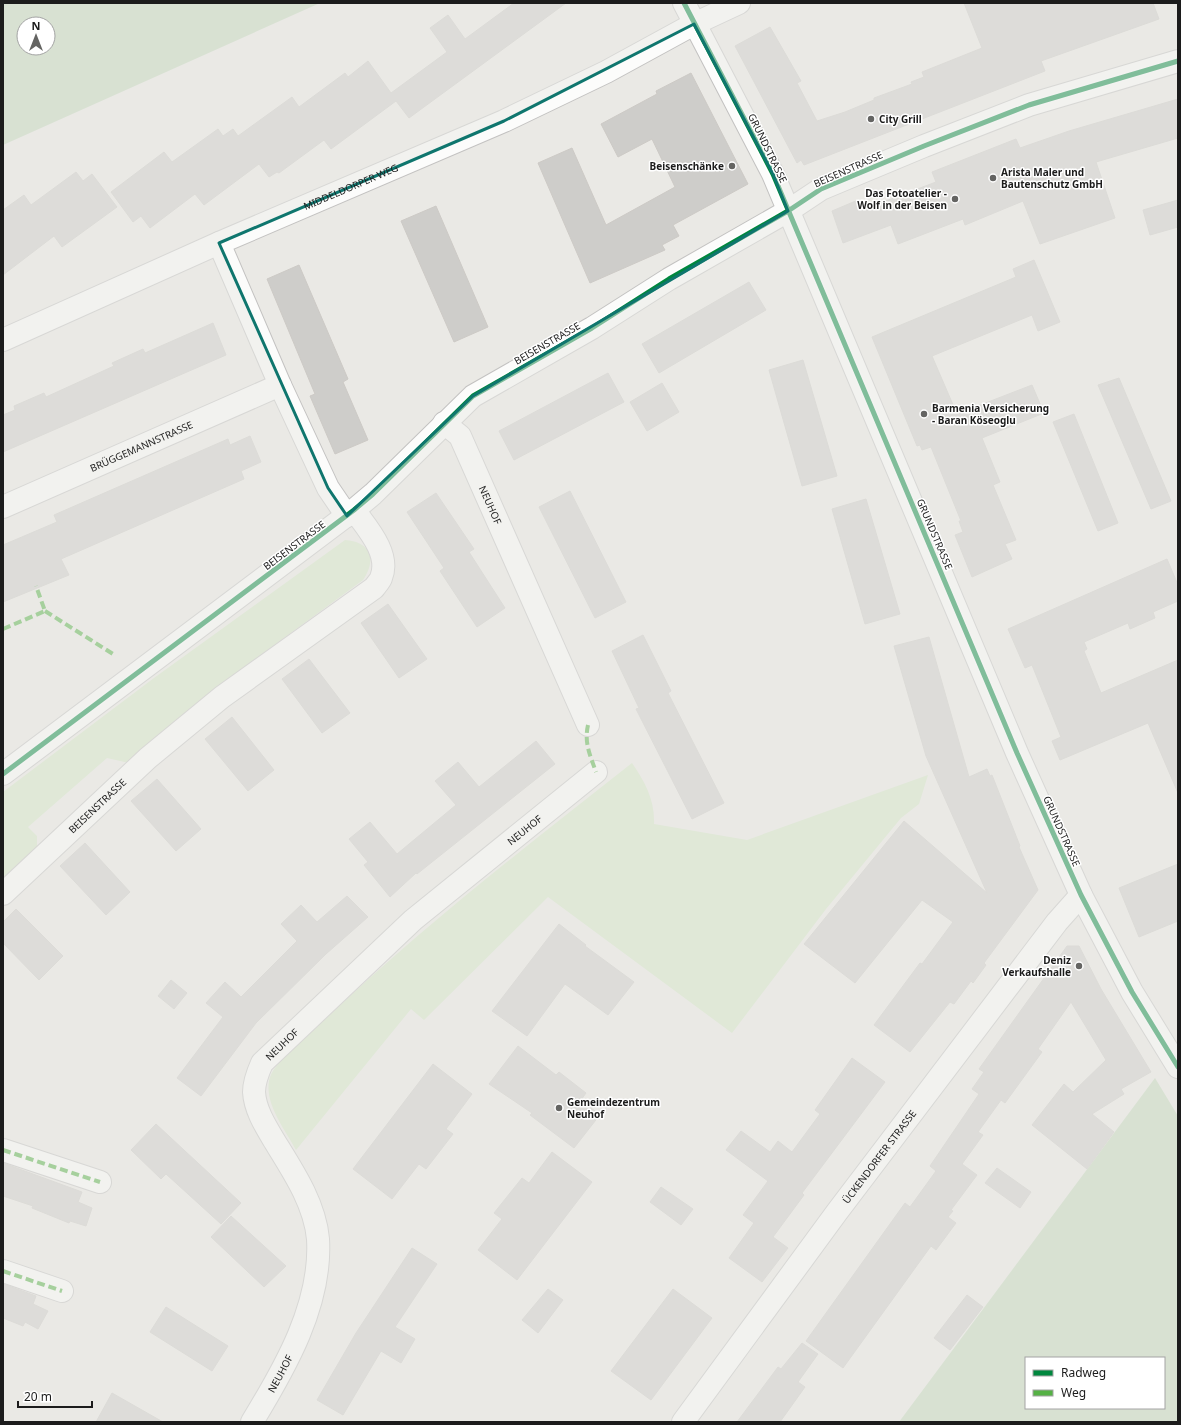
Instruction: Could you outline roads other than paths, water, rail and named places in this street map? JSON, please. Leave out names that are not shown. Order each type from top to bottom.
[{"type":"street","name":"GRUNDSTRASSE","points":[[684,3],[773,174],[1018,753],[1081,895],[1132,992],[1178,1067]]},
{"type":"street","name":"MIDDELDORPER WEG","points":[[3,340],[219,243],[504,121],[606,72],[694,24],[739,3]]},
{"type":"street","name":"BEISENSTRASSE","points":[[3,774],[351,513],[373,494],[473,396],[592,328],[669,279],[788,211],[821,189],[924,146],[1022,108],[1178,61]]},
{"type":"street","points":[[219,243],[280,386],[328,488],[351,513]]},
{"type":"street","name":"BRÜGGEMANNSTRASSE","points":[[3,507],[280,386]]},
{"type":"street","name":"NEUHOF","points":[[444,423],[460,436],[588,725]]},
{"type":"street","name":"BEISENSTRASSE","points":[[3,894],[148,758],[222,697],[374,588],[381,578],[383,566],[382,554],[377,543],[351,513]]},
{"type":"street","name":"NEUHOF","points":[[252,1422],[269,1395],[300,1329],[313,1294],[317,1266],[318,1238],[306,1197],[258,1109],[254,1092],[256,1077],[262,1063],[412,920],[596,772]]},
{"type":"street","name":"ÜCKENDORFER STRASSE","points":[[684,1422],[842,1206],[1056,922],[1081,895]]},
{"type":"street","points":[[3,1150],[100,1182]]},
{"type":"street","points":[[3,1270],[62,1291]]},
{"type":"place","name":"City Grill","points":[[871,119]]},
{"type":"place","name":"Beisenschänke","points":[[732,166]]},
{"type":"place","name":"Arista Maler und Bautenschutz GmbH","points":[[993,178]]},
{"type":"place","name":"Das Fotoatelier - Wolf in der Beisen","points":[[955,199]]},
{"type":"place","name":"Barmenia Versicherung - Baran Köseoglu","points":[[924,414]]},
{"type":"place","name":"Deniz Verkaufshalle","points":[[1079,966]]},
{"type":"place","name":"Gemeindezentrum Neuhof","points":[[559,1108]]}]
